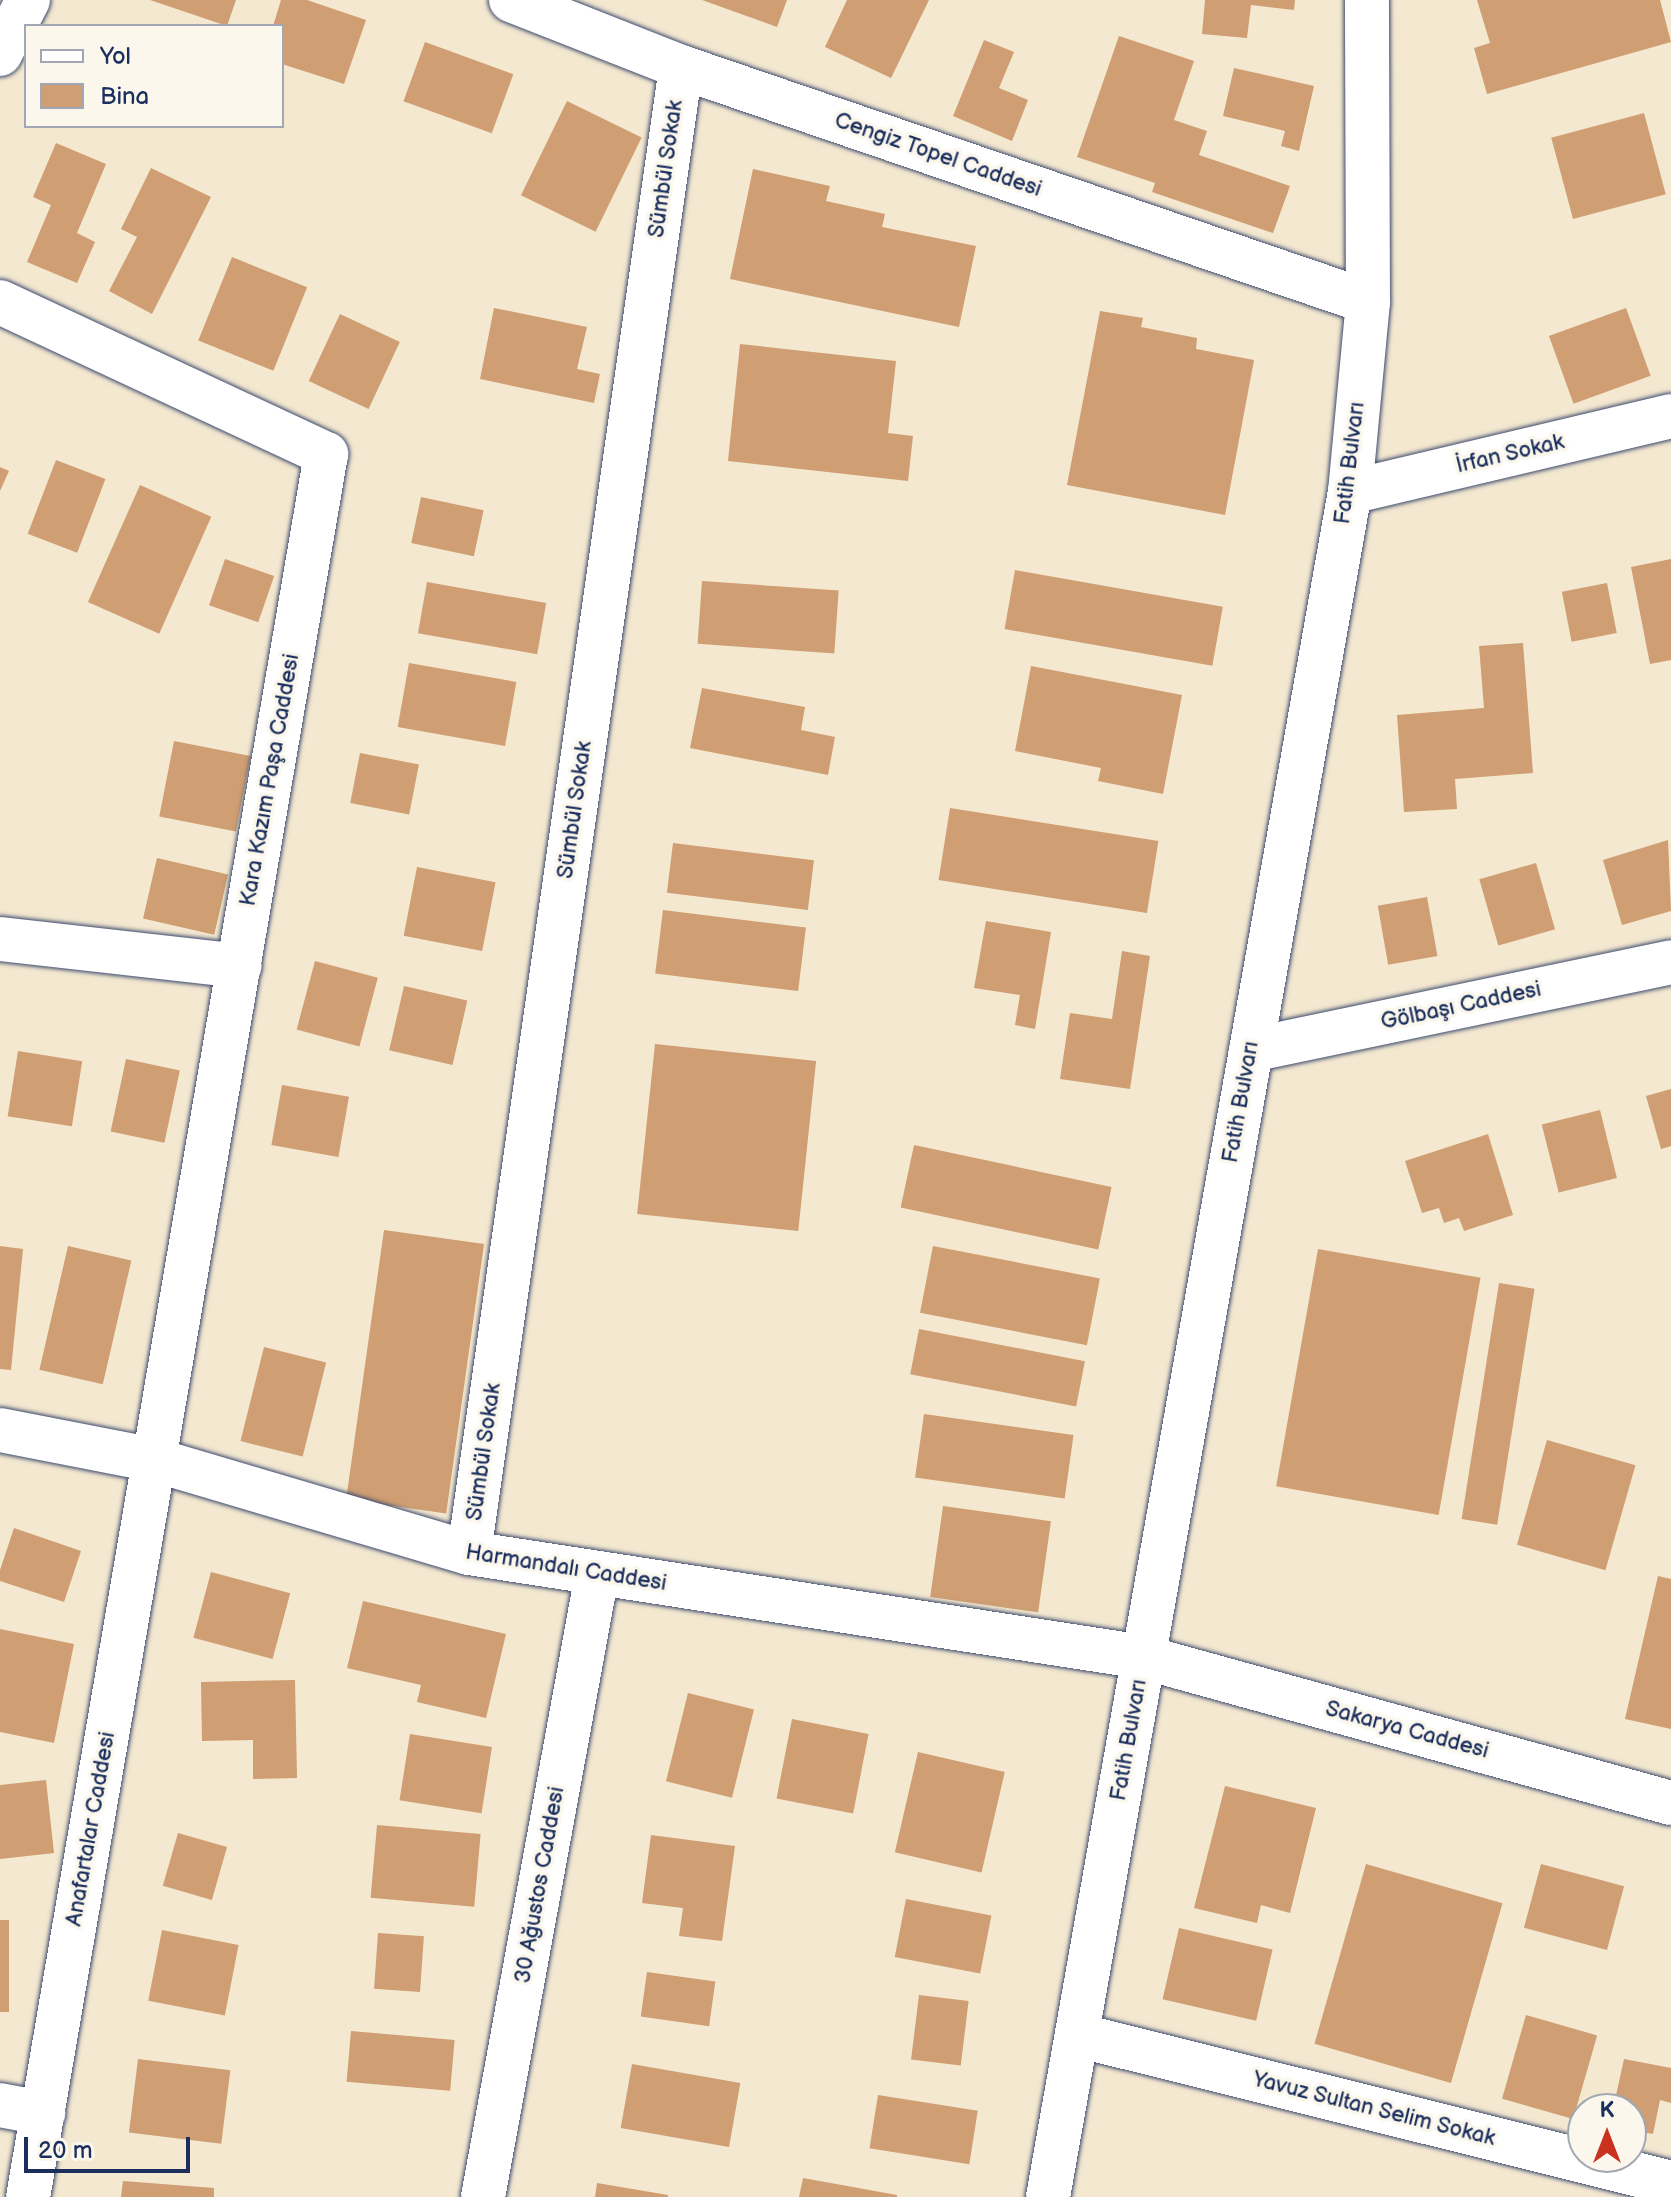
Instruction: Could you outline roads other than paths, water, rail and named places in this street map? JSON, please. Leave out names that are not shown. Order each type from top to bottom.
[{"type":"street","points":[[0,54],[28,0]]},
{"type":"street","name":"Cengiz Topel Caddesi","points":[[511,0],[681,67],[1368,302]]},
{"type":"street","name":"Fatih Bulvarı","points":[[1048,2197],[1350,492],[1368,302],[1367,0]]},
{"type":"street","name":"Sümbül Sokak","points":[[469,1553],[681,67]]},
{"type":"street","name":"Kara Kazım Paşa Caddesi","points":[[0,302],[326,454],[155,1460]]},
{"type":"street","name":"İrfan Sokak","points":[[1350,492],[1671,416]]},
{"type":"street","points":[[0,939],[239,966]]},
{"type":"street","name":"Gölbaşı Caddesi","points":[[1251,1050],[1671,962]]},
{"type":"street","name":"Harmandalı Caddesi","points":[[0,1430],[155,1460],[469,1553],[1143,1657]]},
{"type":"street","name":"Anafartalar Caddesi","points":[[28,2197],[155,1460]]},
{"type":"street","name":"30 Ağustos Caddesi","points":[[483,2197],[597,1574]]},
{"type":"street","name":"Sakarya Caddesi","points":[[1143,1657],[1671,1803]]},
{"type":"street","name":"Yavuz Sultan Selim Sokak","points":[[1077,2035],[1671,2183]]},
{"type":"street","points":[[0,2105],[43,2113]]}]
